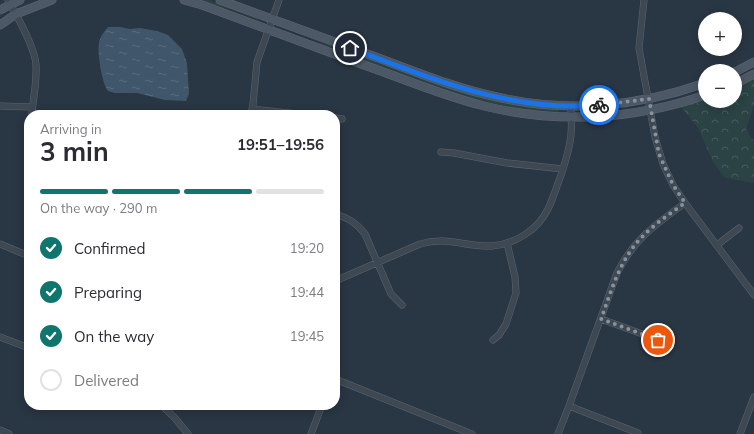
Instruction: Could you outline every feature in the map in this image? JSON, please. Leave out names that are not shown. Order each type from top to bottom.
[{"type":"main road","points":[[0,10],[9,2],[20,0]]},
{"type":"main road","points":[[0,25],[16,14],[52,0]]},
{"type":"main road","points":[[184,0],[462,100],[528,115],[571,117],[609,116],[651,110],[683,103],[698,98]]},
{"type":"main road","points":[[220,0],[432,78],[474,92],[518,102],[571,106],[613,104],[649,99],[698,85]]},
{"type":"main road","points":[[742,68],[754,62]]},
{"type":"main road","points":[[742,80],[754,74]]},
{"type":"street","points":[[252,110],[258,62],[279,0]]},
{"type":"street","points":[[644,0],[640,48],[655,137],[663,164],[673,185],[685,203],[754,296]]},
{"type":"street","points":[[0,106],[32,107],[36,74],[34,53],[9,2]]},
{"type":"street","points":[[340,278],[420,244],[431,241],[442,240],[484,246],[507,243],[525,234],[541,220],[548,210],[563,169],[571,134],[571,106]]},
{"type":"street","points":[[441,152],[508,163],[563,169]]},
{"type":"street","points":[[558,434],[617,273],[643,235],[685,203]]},
{"type":"street","points":[[340,216],[349,219],[365,234],[391,294],[402,305]]},
{"type":"street","points":[[717,245],[739,228]]},
{"type":"street","points":[[493,340],[499,335],[506,324],[516,293],[515,277],[507,243]]},
{"type":"street","points":[[0,244],[24,254]]},
{"type":"street","points":[[601,319],[670,344]]},
{"type":"street","points":[[0,337],[24,346]]},
{"type":"street","points":[[340,381],[472,434]]},
{"type":"street","points":[[740,434],[754,397]]},
{"type":"street","points":[[569,406],[638,433]]},
{"type":"street","points":[[166,410],[188,434]]},
{"type":"street","points":[[311,434],[320,410]]},
{"type":"street","points":[[0,430],[9,434]]},
{"type":"green space","points":[[196,0],[210,0],[259,19],[258,20],[232,10]]},
{"type":"green space","points":[[285,30],[309,40],[339,48],[480,98],[518,105],[557,109],[559,112],[557,114],[507,108],[462,97],[283,32]]},
{"type":"green space","points":[[754,78],[754,105],[746,129],[754,142],[754,183],[725,178],[713,162],[698,128],[681,107],[698,101],[698,108],[742,108],[742,84]]},
{"type":"water","points":[[108,27],[130,29],[140,28],[157,31],[168,35],[182,49],[187,63],[189,94],[186,101],[165,100],[137,93],[115,93],[108,91],[102,75],[99,60],[99,43],[102,34]]},
{"type":"way so far","points":[[599,105],[649,99],[659,154],[673,185],[685,203],[643,235],[636,244],[617,273],[601,319],[658,340]]},
{"type":"route","points":[[350,48],[455,86],[496,97],[518,102],[558,106],[599,105]]}]
